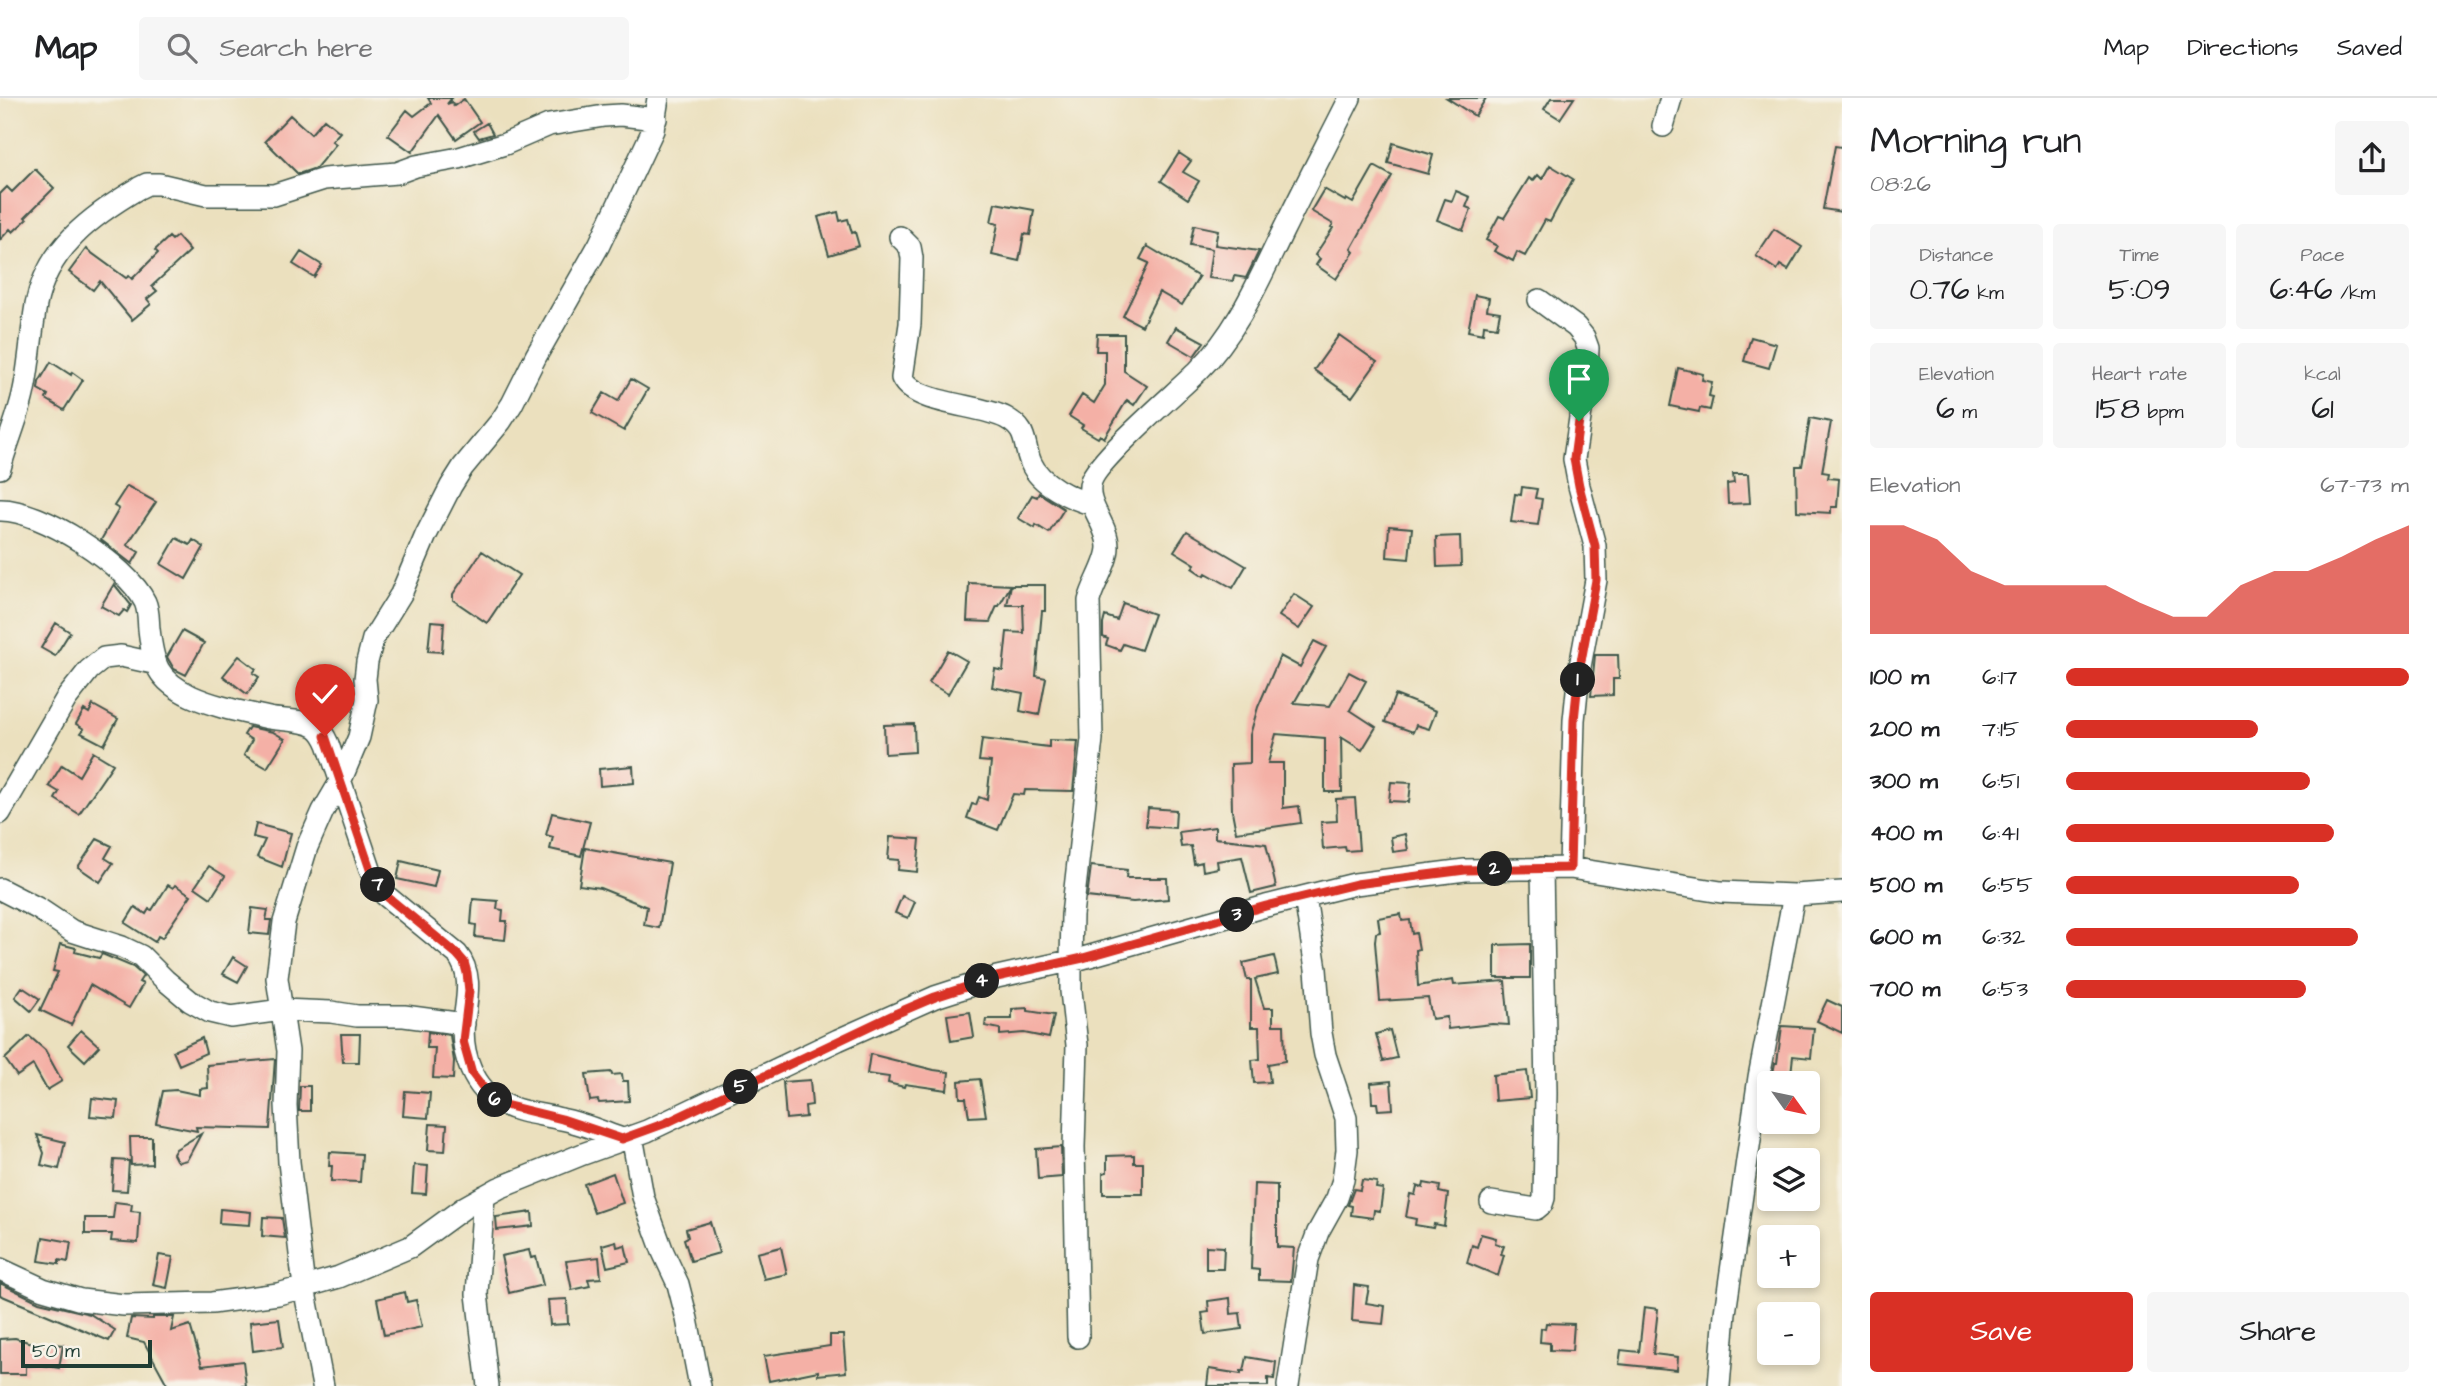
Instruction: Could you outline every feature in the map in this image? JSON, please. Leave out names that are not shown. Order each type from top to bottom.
[{"type":"street","points":[[1078,1337],[1074,1147],[1077,1045],[1071,960],[1072,915],[1092,739],[1089,601],[1108,545],[1107,536],[1092,504],[1090,488],[1092,479],[1101,466],[1212,356],[1242,313],[1265,273],[1350,98]]},
{"type":"street","points":[[1663,125],[1671,98]]},
{"type":"street","points":[[0,468],[24,392],[43,279],[55,258],[85,224],[139,187],[159,184],[206,195],[274,195],[324,179],[397,173],[416,166],[459,158],[505,144],[549,125],[657,108]]},
{"type":"street","points":[[323,1386],[304,1287],[289,1162],[286,1105],[288,1051],[278,978],[284,922],[307,847],[359,737],[367,700],[365,679],[373,639],[401,594],[451,486],[512,404],[536,356],[583,275],[613,218],[657,108]]},
{"type":"street","points":[[900,237],[910,247],[912,258],[910,324],[902,378],[905,384],[931,398],[1003,416],[1020,428],[1035,470],[1072,497],[1092,504]]},
{"type":"street","points":[[1539,300],[1576,327],[1588,348],[1574,459],[1595,546],[1596,580],[1579,672],[1570,868]]},
{"type":"street","points":[[3,505],[63,530],[117,568],[145,603],[153,663],[174,687],[209,703],[270,718],[306,723],[318,728],[328,744],[371,872],[385,895],[464,962],[469,991],[463,1041],[472,1073],[495,1100],[513,1108],[627,1137]]},
{"type":"street","points":[[0,813],[66,699],[89,670],[104,658],[121,656],[153,663]]},
{"type":"street","points":[[1491,1202],[1536,1209],[1542,1205],[1544,1198],[1546,1093],[1542,868]]},
{"type":"street","points":[[0,1269],[43,1289],[81,1300],[124,1305],[212,1303],[278,1294],[304,1287],[359,1269],[410,1247],[484,1196],[548,1168],[666,1123],[838,1040],[935,997],[997,977],[1071,960],[1356,884],[1453,871],[1570,868],[1721,892],[1794,895],[1842,892]]},
{"type":"street","points":[[0,889],[39,909],[72,931],[141,956],[164,980],[190,1001],[210,1012],[231,1017],[282,1010],[331,1012],[357,1016],[404,1016],[464,1024]]},
{"type":"street","points":[[1719,1386],[1725,1313],[1757,1091],[1794,895]]},
{"type":"street","points":[[1288,1386],[1308,1259],[1318,1232],[1337,1198],[1343,1180],[1347,1150],[1346,1118],[1325,1055],[1321,1033],[1316,969],[1304,897]]},
{"type":"street","points":[[627,1137],[643,1197],[678,1284],[700,1386]]},
{"type":"street","points":[[484,1196],[477,1294],[488,1386]]},
{"type":"building","points":[[428,98],[452,98],[447,104],[452,102],[454,106],[464,99],[480,122],[456,139],[439,115],[412,152],[388,135],[407,110],[414,116],[431,103]]},
{"type":"building","points":[[1447,98],[1486,98],[1475,116]]},
{"type":"building","points":[[1551,98],[1574,98],[1560,119],[1544,109]]},
{"type":"building","points":[[290,115],[311,134],[324,119],[340,132],[332,141],[336,144],[316,168],[298,174],[265,141]]},
{"type":"building","points":[[487,123],[493,134],[479,138],[474,131]]},
{"type":"building","points":[[1393,143],[1433,155],[1428,174],[1388,163]]},
{"type":"building","points":[[1835,146],[1842,147],[1842,212],[1823,209]]},
{"type":"building","points":[[1179,153],[1191,161],[1183,172],[1199,181],[1188,199],[1161,181]]},
{"type":"building","points":[[1550,165],[1573,179],[1550,222],[1545,220],[1525,256],[1517,252],[1513,261],[1494,251],[1497,246],[1486,240],[1499,216],[1504,218],[1529,178],[1533,181],[1538,175],[1542,179]]},
{"type":"building","points":[[1374,166],[1392,176],[1351,249],[1354,252],[1336,279],[1316,265],[1320,259],[1315,255],[1333,224],[1311,211],[1324,189],[1353,203]]},
{"type":"building","points":[[35,169],[54,188],[25,217],[27,219],[13,232],[10,229],[0,240],[0,194],[7,187],[12,192]]},
{"type":"building","points":[[1456,191],[1470,197],[1466,207],[1471,209],[1463,230],[1437,220],[1445,199],[1452,201]]},
{"type":"building","points":[[995,203],[1034,210],[1030,235],[1024,234],[1019,261],[992,255],[998,224],[991,222]]},
{"type":"building","points":[[838,212],[840,221],[848,219],[859,246],[829,255],[818,217]]},
{"type":"building","points":[[1194,225],[1218,230],[1215,245],[1259,251],[1246,278],[1234,276],[1233,281],[1208,278],[1212,249],[1190,245]]},
{"type":"building","points":[[1774,229],[1802,247],[1788,270],[1780,265],[1777,270],[1756,256]]},
{"type":"building","points":[[177,236],[190,251],[152,286],[157,291],[147,299],[151,304],[132,320],[100,281],[93,290],[69,272],[86,249],[126,278],[129,276],[132,279],[158,253],[155,250],[169,237],[172,240]]},
{"type":"building","points":[[1147,246],[1199,277],[1182,305],[1159,292],[1142,326],[1123,316],[1149,263],[1140,259]]},
{"type":"building","points":[[301,252],[322,265],[314,277],[293,264]]},
{"type":"building","points":[[1475,295],[1489,298],[1487,310],[1500,312],[1497,327],[1484,325],[1483,334],[1468,331]]},
{"type":"building","points":[[1176,327],[1204,342],[1194,356],[1168,341]]},
{"type":"building","points":[[1097,334],[1124,334],[1124,371],[1147,386],[1134,405],[1127,400],[1104,438],[1100,435],[1098,438],[1081,428],[1083,425],[1069,416],[1082,395],[1094,403],[1105,385],[1105,351],[1096,351]]},
{"type":"building","points":[[1339,335],[1377,362],[1352,397],[1314,370]]},
{"type":"building","points":[[1751,337],[1776,344],[1769,368],[1744,361]]},
{"type":"building","points":[[51,362],[83,380],[64,410],[46,399],[48,395],[38,389],[39,382]]},
{"type":"building","points":[[1678,368],[1703,374],[1702,380],[1712,382],[1710,410],[1700,408],[1699,412],[1670,406]]},
{"type":"building","points":[[631,379],[648,389],[624,431],[592,413],[604,393],[618,401]]},
{"type":"building","points":[[1810,418],[1831,422],[1822,472],[1829,473],[1828,478],[1839,479],[1837,507],[1831,507],[1831,513],[1797,511],[1796,466],[1802,466]]},
{"type":"building","points":[[1733,474],[1748,474],[1750,503],[1728,504],[1727,484],[1734,483]]},
{"type":"building","points":[[127,486],[156,502],[127,545],[139,552],[132,564],[101,540],[119,509],[114,506]]},
{"type":"building","points":[[1522,487],[1537,489],[1535,498],[1542,499],[1538,525],[1511,522],[1515,494],[1521,495]]},
{"type":"building","points":[[1039,493],[1064,509],[1049,533],[1018,518],[1032,495],[1037,497]]},
{"type":"building","points":[[1389,526],[1412,528],[1409,559],[1387,557]]},
{"type":"building","points":[[1187,531],[1246,566],[1233,588],[1206,573],[1204,576],[1192,568],[1195,564],[1174,551]]},
{"type":"building","points":[[1460,536],[1461,566],[1437,567],[1436,537]]},
{"type":"building","points":[[176,538],[190,545],[193,540],[204,547],[186,579],[161,564]]},
{"type":"building","points":[[482,551],[519,575],[487,623],[453,600],[453,594]]},
{"type":"building","points":[[969,583],[1011,585],[990,622],[967,621]]},
{"type":"building","points":[[114,584],[131,605],[127,612],[124,610],[119,616],[101,606]]},
{"type":"building","points":[[1011,585],[1045,585],[1045,611],[1042,611],[1036,676],[1046,678],[1039,715],[1020,711],[1023,693],[992,687],[995,669],[1003,671],[1007,632],[1024,633],[1023,605],[1007,605]]},
{"type":"building","points":[[1294,594],[1314,607],[1299,629],[1279,616]]},
{"type":"building","points":[[1123,603],[1154,614],[1141,650],[1123,644],[1120,650],[1106,645],[1108,639],[1103,637],[1105,616],[1117,620]]},
{"type":"building","points":[[431,621],[444,622],[442,652],[428,651]]},
{"type":"building","points":[[56,623],[70,632],[55,656],[41,648]]},
{"type":"building","points":[[182,631],[204,643],[186,675],[174,669],[167,657]]},
{"type":"building","points":[[1314,641],[1326,647],[1294,703],[1330,706],[1349,672],[1366,681],[1350,710],[1376,727],[1362,750],[1341,737],[1342,792],[1325,792],[1325,738],[1276,734],[1268,763],[1283,763],[1283,808],[1299,806],[1301,823],[1236,832],[1232,811],[1231,764],[1250,763],[1250,735],[1258,707],[1280,656],[1300,667]]},
{"type":"building","points":[[948,650],[967,661],[948,694],[929,683]]},
{"type":"building","points":[[1595,655],[1618,655],[1619,679],[1613,679],[1613,695],[1591,696]]},
{"type":"building","points":[[239,656],[256,669],[253,673],[259,677],[247,694],[223,676]]},
{"type":"building","points":[[1395,695],[1436,711],[1429,729],[1416,725],[1413,732],[1385,722]]},
{"type":"building","points":[[93,705],[118,719],[104,745],[81,733],[84,729],[76,724],[84,710],[89,713]]},
{"type":"building","points":[[914,724],[915,752],[885,754],[884,725]]},
{"type":"building","points":[[249,727],[273,732],[285,739],[267,768],[244,755],[252,740],[244,735]]},
{"type":"building","points":[[982,739],[1049,747],[1049,740],[1078,741],[1073,791],[1025,790],[1024,795],[1013,794],[998,830],[967,818],[972,804],[976,805],[979,797],[987,800],[991,762],[979,761]]},
{"type":"building","points":[[93,752],[113,764],[79,814],[55,799],[59,792],[49,786],[62,765],[79,776]]},
{"type":"building","points":[[633,766],[634,783],[600,786],[599,769]]},
{"type":"building","points":[[1391,782],[1411,783],[1409,802],[1389,801]]},
{"type":"building","points":[[1355,798],[1359,850],[1346,851],[1345,847],[1323,849],[1321,822],[1337,821],[1336,799]]},
{"type":"building","points":[[1148,808],[1176,810],[1175,828],[1146,826]]},
{"type":"building","points":[[552,813],[590,822],[581,856],[550,849],[553,837],[546,835]]},
{"type":"building","points":[[256,824],[291,833],[282,867],[257,857],[265,840],[253,837]]},
{"type":"building","points":[[1215,827],[1215,838],[1266,844],[1276,887],[1251,893],[1242,857],[1217,861],[1218,868],[1203,871],[1202,862],[1194,864],[1191,846],[1181,847],[1179,832]]},
{"type":"building","points":[[1405,834],[1408,850],[1393,852],[1391,837]]},
{"type":"building","points":[[890,837],[920,839],[917,872],[898,870],[899,860],[888,859]]},
{"type":"building","points":[[97,839],[112,846],[105,858],[113,863],[100,882],[78,867]]},
{"type":"building","points":[[585,848],[670,863],[659,928],[644,925],[647,907],[600,888],[579,885]]},
{"type":"building","points":[[401,861],[438,870],[434,887],[397,879]]},
{"type":"building","points":[[209,866],[225,876],[211,898],[195,887]]},
{"type":"building","points":[[1091,866],[1127,870],[1126,878],[1167,878],[1168,899],[1133,902],[1087,897]]},
{"type":"building","points":[[168,885],[173,888],[175,885],[191,895],[162,938],[158,936],[155,942],[125,923],[135,907],[146,914],[149,909],[152,910]]},
{"type":"building","points":[[902,896],[915,902],[908,918],[895,913]]},
{"type":"building","points":[[473,899],[498,901],[497,909],[503,910],[502,921],[507,921],[505,940],[475,937],[476,925],[471,924]]},
{"type":"building","points":[[252,908],[268,910],[266,920],[271,920],[269,935],[249,933]]},
{"type":"building","points":[[1401,914],[1402,921],[1410,920],[1412,934],[1416,933],[1419,949],[1416,950],[1418,986],[1453,980],[1454,985],[1505,981],[1509,1025],[1492,1024],[1448,1029],[1447,1017],[1432,1019],[1428,998],[1380,1001],[1375,942],[1376,933],[1380,932],[1378,918]]},
{"type":"building","points":[[60,944],[76,948],[75,952],[99,958],[102,954],[133,967],[143,976],[139,982],[143,984],[129,1008],[90,985],[71,1025],[40,1010],[58,972],[53,971]]},
{"type":"building","points":[[1530,944],[1530,978],[1495,978],[1495,945]]},
{"type":"building","points":[[1274,956],[1278,974],[1255,979],[1264,1008],[1273,1008],[1273,1025],[1284,1025],[1285,1061],[1268,1064],[1270,1082],[1254,1083],[1252,1060],[1260,1059],[1259,1027],[1251,1027],[1251,980],[1247,980],[1243,963]]},
{"type":"building","points":[[233,957],[247,966],[238,982],[223,974]]},
{"type":"building","points":[[22,987],[40,999],[31,1011],[15,997]]},
{"type":"building","points":[[1827,1000],[1842,1007],[1842,1033],[1817,1021]]},
{"type":"building","points":[[1028,1008],[1028,1011],[1054,1015],[1049,1038],[1024,1033],[1000,1035],[1000,1029],[985,1026],[986,1019],[1012,1019],[1012,1009]]},
{"type":"building","points":[[970,1012],[974,1037],[951,1041],[947,1015]]},
{"type":"building","points":[[1782,1026],[1814,1028],[1811,1058],[1793,1056],[1791,1071],[1773,1071]]},
{"type":"building","points":[[81,1030],[99,1046],[85,1061],[68,1045]]},
{"type":"building","points":[[1390,1030],[1397,1058],[1383,1061],[1376,1034]]},
{"type":"building","points":[[428,1032],[450,1035],[454,1061],[453,1079],[433,1078],[435,1048],[427,1048]]},
{"type":"building","points":[[341,1034],[360,1034],[359,1062],[343,1062]]},
{"type":"building","points":[[29,1036],[45,1050],[62,1081],[47,1090],[33,1065],[17,1076],[5,1059]]},
{"type":"building","points":[[202,1038],[206,1053],[179,1065],[173,1051]]},
{"type":"building","points":[[870,1054],[949,1072],[947,1090],[905,1084],[904,1087],[888,1083],[889,1077],[867,1074]]},
{"type":"building","points":[[275,1059],[270,1129],[196,1127],[197,1131],[156,1123],[163,1091],[176,1090],[200,1095],[200,1089],[208,1088],[207,1065]]},
{"type":"building","points":[[1527,1071],[1530,1098],[1495,1101],[1493,1075]]},
{"type":"building","points":[[611,1072],[612,1075],[622,1074],[623,1081],[628,1081],[629,1101],[590,1101],[586,1074]]},
{"type":"building","points":[[980,1079],[986,1116],[969,1117],[966,1098],[960,1098],[959,1081]]},
{"type":"building","points":[[810,1080],[812,1105],[805,1106],[806,1117],[786,1119],[783,1082]]},
{"type":"building","points":[[1391,1081],[1393,1109],[1378,1110],[1377,1103],[1372,1103],[1371,1083]]},
{"type":"building","points":[[300,1086],[310,1086],[310,1111],[299,1111]]},
{"type":"building","points":[[405,1091],[430,1093],[428,1118],[403,1116]]},
{"type":"building","points":[[92,1098],[118,1101],[116,1118],[90,1116]]},
{"type":"building","points":[[430,1124],[447,1125],[445,1151],[428,1150]]},
{"type":"building","points":[[201,1134],[187,1160],[176,1160],[173,1154],[176,1149]]},
{"type":"building","points":[[37,1135],[65,1142],[59,1169],[41,1165],[44,1153]]},
{"type":"building","points":[[130,1137],[152,1137],[152,1164],[131,1165]]},
{"type":"building","points":[[1061,1147],[1062,1177],[1038,1179],[1036,1149]]},
{"type":"building","points":[[330,1152],[362,1154],[360,1182],[331,1181]]},
{"type":"building","points":[[1134,1155],[1134,1163],[1143,1163],[1143,1194],[1103,1194],[1103,1173],[1107,1172],[1107,1156]]},
{"type":"building","points":[[114,1160],[129,1161],[127,1191],[112,1190]]},
{"type":"building","points":[[414,1165],[428,1166],[426,1194],[412,1193]]},
{"type":"building","points":[[613,1173],[623,1203],[594,1213],[584,1184]]},
{"type":"building","points":[[1362,1180],[1377,1182],[1376,1188],[1383,1189],[1380,1211],[1374,1210],[1373,1218],[1351,1215],[1352,1206],[1348,1205],[1354,1189],[1360,1190]]},
{"type":"building","points":[[1424,1183],[1440,1186],[1439,1192],[1448,1194],[1444,1226],[1434,1224],[1433,1228],[1415,1225],[1416,1219],[1406,1217],[1410,1194],[1415,1195],[1417,1186],[1423,1188]]},
{"type":"building","points":[[1254,1184],[1277,1185],[1277,1247],[1294,1248],[1291,1281],[1259,1280],[1259,1270],[1251,1269]]},
{"type":"building","points":[[115,1202],[132,1204],[131,1211],[140,1212],[138,1243],[111,1241],[112,1234],[85,1234],[85,1218],[113,1218]]},
{"type":"building","points":[[220,1209],[251,1212],[250,1225],[219,1223]]},
{"type":"building","points":[[532,1212],[533,1226],[497,1230],[496,1217]]},
{"type":"building","points":[[263,1217],[282,1218],[285,1238],[262,1236]]},
{"type":"building","points":[[710,1222],[719,1253],[691,1261],[684,1239],[688,1237],[686,1229]]},
{"type":"building","points":[[1481,1234],[1496,1238],[1495,1243],[1504,1246],[1498,1276],[1467,1263],[1472,1245],[1477,1247]]},
{"type":"building","points":[[43,1237],[71,1242],[68,1262],[59,1260],[59,1264],[39,1261]]},
{"type":"building","points":[[616,1241],[617,1247],[625,1245],[629,1262],[607,1267],[602,1245]]},
{"type":"building","points":[[1206,1246],[1224,1247],[1223,1269],[1206,1269]]},
{"type":"building","points":[[781,1247],[787,1274],[764,1279],[757,1253]]},
{"type":"building","points":[[529,1250],[531,1258],[536,1257],[543,1285],[509,1293],[501,1256]]},
{"type":"building","points":[[159,1255],[173,1257],[167,1288],[153,1285]]},
{"type":"building","points":[[599,1257],[601,1278],[588,1279],[590,1286],[572,1290],[566,1261]]},
{"type":"building","points":[[0,1283],[39,1302],[90,1314],[115,1330],[109,1341],[0,1295]]},
{"type":"building","points":[[1354,1285],[1369,1287],[1366,1303],[1385,1306],[1383,1324],[1352,1321]]},
{"type":"building","points":[[405,1292],[407,1302],[416,1300],[422,1327],[384,1335],[377,1299]]},
{"type":"building","points":[[1230,1298],[1231,1314],[1240,1313],[1242,1329],[1205,1334],[1202,1313],[1209,1312],[1208,1301]]},
{"type":"building","points":[[567,1299],[568,1324],[550,1325],[548,1300]]},
{"type":"building","points":[[1644,1307],[1658,1309],[1653,1354],[1678,1357],[1677,1370],[1619,1364],[1621,1350],[1639,1352]]},
{"type":"building","points":[[174,1317],[171,1331],[190,1325],[202,1366],[243,1361],[246,1386],[168,1386],[144,1342],[127,1338],[131,1318]]},
{"type":"building","points":[[279,1319],[283,1347],[253,1351],[250,1322]]},
{"type":"building","points":[[1546,1323],[1574,1324],[1572,1351],[1550,1350],[1550,1343],[1540,1342],[1541,1328],[1545,1329]]},
{"type":"building","points":[[830,1335],[843,1335],[846,1372],[818,1375],[818,1371],[769,1381],[764,1356],[830,1346]]},
{"type":"building","points":[[15,1338],[63,1345],[59,1368],[26,1366],[26,1374],[0,1374],[0,1339]]},
{"type":"building","points":[[1247,1357],[1276,1362],[1274,1379],[1268,1378],[1268,1386],[1207,1386],[1209,1369],[1241,1374]]},
{"type":"route","points":[[325,736],[371,872],[379,886],[385,895],[464,962],[469,991],[463,1041],[472,1073],[495,1100],[505,1105],[584,1125],[622,1139],[666,1123],[895,1014],[972,984],[1048,964],[1083,958],[1266,906],[1356,884],[1465,870],[1570,868],[1574,720],[1597,564],[1574,459],[1579,421]]}]
